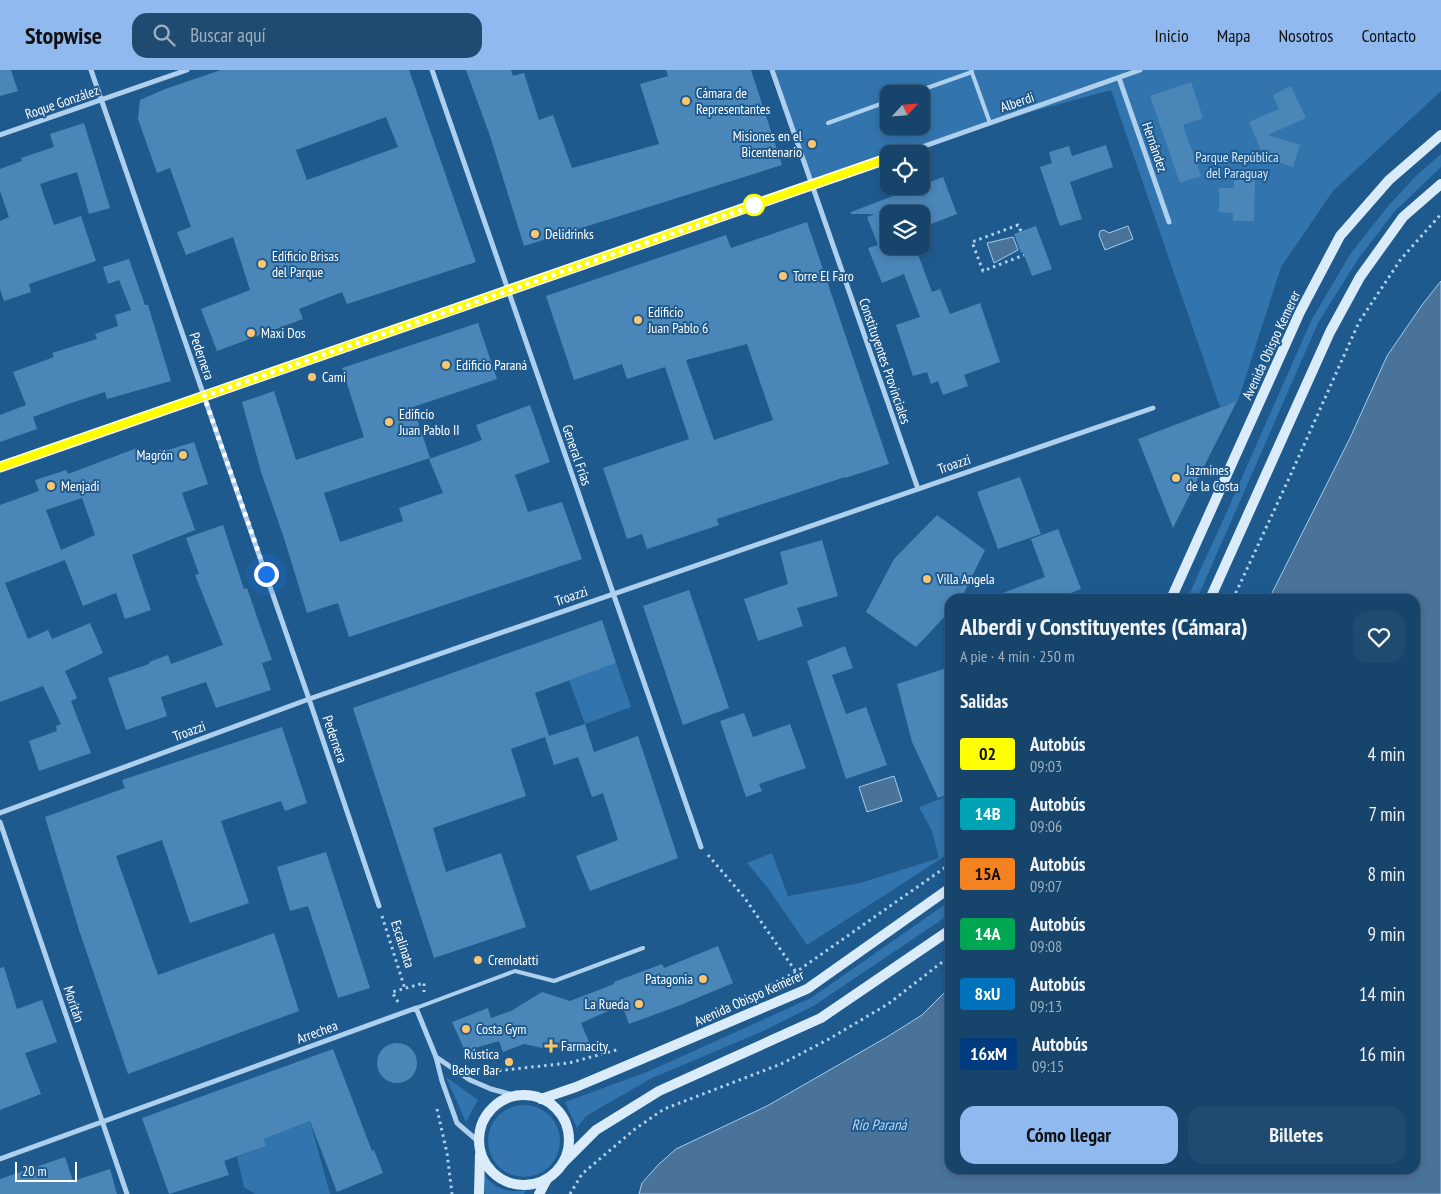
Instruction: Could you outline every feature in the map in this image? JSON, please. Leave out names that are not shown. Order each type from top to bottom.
[{"type":"main road","name":"Avenida Obispo Kemerer","points":[[1174,594],[1300,312],[1340,236],[1389,180],[1441,135]]},
{"type":"main road","points":[[1212,594],[1330,332],[1360,277],[1403,217],[1441,184]]},
{"type":"main road","name":"Avenida Obispo Kemerer","points":[[517,1096],[541,1099],[576,1087],[807,989],[945,892]]},
{"type":"main road","points":[[539,1194],[547,1179],[596,1130],[659,1091],[822,1018],[945,933]]},
{"type":"main road","points":[[479,1194],[480,1129],[485,1117],[494,1107],[504,1100],[517,1096]]},
{"type":"main road","points":[[541,1099],[554,1107],[563,1120],[568,1134],[568,1150],[562,1164]]},
{"type":"main road","points":[[479,1146],[485,1162],[494,1174],[506,1182],[520,1185],[534,1184],[547,1179]]},
{"type":"street","name":"Pedernera","points":[[91,70],[379,906]]},
{"type":"street","name":"Roque González","points":[[0,135],[187,70]]},
{"type":"street","name":"General Frías","points":[[432,70],[701,847]]},
{"type":"street","name":"Constituyentes Provinciales","points":[[772,70],[918,489]]},
{"type":"street","name":"Alberdi","points":[[928,145],[1140,70]]},
{"type":"street","name":"Hernández","points":[[1119,78],[1169,222]]},
{"type":"street","points":[[0,467],[880,161]]},
{"type":"street","name":"Troazzi","points":[[0,813],[309,699],[1153,408]]},
{"type":"street","name":"Moritán","points":[[0,822],[127,1194]]},
{"type":"street","points":[[416,1008],[436,1057],[442,1081],[457,1123],[479,1146]]},
{"type":"street","name":"Arrechea","points":[[0,1159],[416,1008]]},
{"type":"street","points":[[436,1057],[470,1080],[491,1089],[517,1096]]},
{"type":"lane","points":[[930,86],[971,71],[990,123]]},
{"type":"lane","points":[[828,123],[880,104]]},
{"type":"lane","name":"Arrechea","points":[[416,1008],[515,971],[554,980],[643,948]]},
{"type":"path","points":[[1235,594],[1358,322],[1401,260],[1441,214]]},
{"type":"path","points":[[1020,231],[1018,225],[972,242],[983,271],[1024,255]]},
{"type":"path","points":[[701,847],[744,897],[796,972]]},
{"type":"path","points":[[755,993],[796,972],[945,868]]},
{"type":"path","name":"Escalinata","points":[[379,906],[405,989],[392,992],[403,1013]]},
{"type":"path","points":[[570,1194],[582,1174],[635,1128],[664,1108],[781,1064],[805,1052],[888,1004],[945,960]]},
{"type":"path","points":[[480,1073],[569,1063],[623,1048]]},
{"type":"path","points":[[436,1108],[447,1153],[452,1194]]},
{"type":"green space","name":"Parque República del Paraguay","points":[[773,70],[1441,70],[1441,91],[1333,191],[1281,267],[1238,401],[1220,407],[1111,90],[990,123],[923,145],[880,145],[880,159],[812,181]]},
{"type":"green space","points":[[1441,154],[1441,167],[1395,211],[1358,259],[1318,323],[1199,594],[1189,594],[1312,319],[1351,253],[1389,205],[1417,175]]},
{"type":"green space","points":[[616,663],[631,707],[585,724],[569,680]]},
{"type":"green space","points":[[945,797],[945,856],[807,945],[768,888],[747,863],[772,853],[788,896],[860,883],[939,858],[932,831],[919,807]]},
{"type":"green space","points":[[945,904],[945,917],[815,1005],[761,1032],[652,1078],[586,1116],[577,1128],[565,1102],[647,1072],[811,998]]},
{"type":"green space","points":[[446,1077],[478,1100],[466,1122]]},
{"type":"green space","points":[[531,1105],[550,1115],[558,1127],[560,1141],[558,1155],[550,1167],[538,1175],[517,1177],[498,1167],[490,1155],[488,1134],[498,1115],[510,1107]]},
{"type":"green space","points":[[310,1121],[330,1194],[255,1194],[244,1187],[237,1157],[266,1146],[264,1139]]},
{"type":"green space","points":[[483,1173],[491,1183],[502,1189],[513,1191],[526,1190],[524,1194],[485,1194]]},
{"type":"water","points":[[1128,226],[1133,239],[1105,250],[1099,235],[1100,231],[1104,230],[1109,233]]},
{"type":"water","points":[[1013,237],[1018,250],[994,263],[987,243]]},
{"type":"water","name":"Río Paraná","points":[[1441,281],[1441,1194],[639,1194],[642,1183],[676,1149],[767,1106],[887,1037],[922,1015],[945,992],[945,1174],[1420,1174],[1420,594],[1272,594],[1350,438],[1387,356]]},
{"type":"water","points":[[894,776],[902,801],[867,812],[859,787]]},
{"type":"building","points":[[0,70],[11,70],[18,91],[0,96]]},
{"type":"building","points":[[221,70],[409,70],[476,262],[347,304],[342,292],[299,309],[303,319],[217,351],[201,309],[250,290],[233,237],[186,255],[177,232],[191,227],[170,168],[157,173],[138,119],[140,100],[165,89]],"holes":[[[386,117],[398,147],[307,180],[296,150]]]},
{"type":"building","points":[[466,70],[511,70],[513,76],[524,73],[539,120],[553,115],[572,168],[659,144],[640,84],[668,76],[666,70],[751,70],[782,165],[524,246],[490,136]]},
{"type":"building","points":[[1191,82],[1203,118],[1183,125],[1201,176],[1180,183],[1150,96]]},
{"type":"building","points":[[1291,86],[1306,118],[1268,135],[1300,145],[1293,167],[1264,158],[1249,122],[1279,109],[1273,95]]},
{"type":"building","points":[[84,123],[110,208],[89,214],[77,172],[40,184],[54,225],[81,216],[96,261],[29,284],[31,292],[4,301],[0,289],[0,221],[9,217],[0,191],[0,169],[22,161],[21,158],[54,147],[50,134]]},
{"type":"building","points":[[1106,145],[1113,167],[1070,182],[1082,219],[1060,226],[1040,167],[1052,163],[1049,152],[1069,146],[1072,156]]},
{"type":"building","points":[[943,177],[957,214],[930,224],[930,205],[880,205],[880,255],[918,255],[932,292],[940,289],[950,314],[980,303],[1000,362],[964,375],[968,386],[943,395],[938,381],[931,384],[927,372],[913,376],[896,325],[920,317],[904,274],[882,283],[868,248],[878,245],[867,217],[875,214],[851,214],[851,212],[896,195],[930,195],[930,182]]},
{"type":"building","points":[[1234,178],[1255,179],[1254,221],[1233,221],[1233,213],[1219,212],[1219,188],[1234,188]]},
{"type":"building","points":[[807,222],[889,464],[717,519],[719,525],[647,549],[642,534],[627,539],[603,468],[689,439],[665,367],[627,379],[622,364],[574,380],[546,296],[726,235],[731,248]],"holes":[[[747,344],[773,420],[714,440],[686,360]]]},
{"type":"building","points":[[1036,226],[1052,269],[1032,276],[1014,234]]},
{"type":"building","points":[[129,259],[145,305],[148,305],[171,381],[107,399],[105,392],[68,404],[33,417],[37,429],[0,442],[0,415],[26,405],[13,372],[54,357],[52,353],[97,339],[95,334],[118,326],[115,315],[131,310],[119,280],[108,284],[103,267]]},
{"type":"building","points":[[478,323],[497,379],[413,407],[430,458],[324,493],[340,542],[403,521],[399,508],[443,493],[429,459],[482,440],[476,425],[530,405],[550,462],[515,475],[528,512],[562,502],[582,559],[349,637],[338,603],[307,613],[261,472],[242,402],[274,391],[296,460],[364,437],[342,368]]},
{"type":"building","name":"Jazmines de la Costa","points":[[1237,401],[1173,528],[1138,439]]},
{"type":"building","points":[[194,442],[208,484],[182,493],[195,530],[132,555],[151,610],[125,619],[116,593],[83,606],[65,560],[5,583],[28,639],[48,630],[52,639],[90,623],[103,653],[65,671],[77,698],[71,701],[91,753],[39,771],[29,741],[57,731],[56,726],[61,724],[43,686],[0,702],[0,505],[39,491],[35,480],[66,470],[68,474],[137,448],[141,457],[166,448],[168,450]],"holes":[[[82,498],[95,535],[61,550],[46,510]]]},
{"type":"building","points":[[1020,477],[1041,534],[998,549],[977,492]]},
{"type":"building","name":"Villa Angela","points":[[937,515],[985,550],[963,594],[945,594],[945,616],[916,647],[866,612],[894,559]]},
{"type":"building","points":[[223,525],[244,589],[247,588],[272,660],[262,663],[271,690],[216,708],[206,682],[161,697],[167,716],[126,730],[108,678],[149,664],[149,662],[168,655],[171,664],[223,645],[195,575],[199,574],[186,538]]},
{"type":"building","points":[[1058,529],[1081,589],[1071,594],[1000,594],[1045,577],[1031,539]]},
{"type":"building","points":[[822,540],[838,596],[797,608],[803,626],[758,641],[744,599],[788,584],[780,552]]},
{"type":"building","points":[[689,590],[729,708],[683,725],[643,606]]},
{"type":"building","points":[[602,620],[616,663],[535,693],[549,736],[585,724],[594,752],[638,736],[678,858],[590,891],[576,856],[618,840],[603,793],[592,797],[578,757],[554,765],[545,737],[511,749],[526,796],[433,828],[446,872],[501,853],[526,927],[434,958],[353,708]]},
{"type":"building","points":[[845,646],[853,668],[832,675],[846,714],[866,707],[887,765],[846,779],[807,661]]},
{"type":"building","points":[[945,669],[945,796],[938,798],[912,742],[897,684]]},
{"type":"building","points":[[744,713],[753,737],[790,724],[806,768],[759,784],[762,791],[746,797],[720,721]]},
{"type":"building","points":[[282,727],[307,803],[285,811],[281,801],[221,821],[249,903],[190,923],[162,840],[116,856],[158,975],[274,933],[299,1011],[128,1074],[79,930],[45,817],[125,788],[122,780]]},
{"type":"building","points":[[326,852],[370,988],[338,998],[308,906],[290,911],[277,867]]},
{"type":"building","points":[[718,946],[733,983],[629,1024],[622,1005],[581,1023],[589,1042],[575,1047],[547,1049],[524,1044],[503,1052],[499,1041],[465,1051],[452,1022],[488,1008],[491,1018],[511,1011],[542,992],[570,1001],[662,964],[664,968]]},
{"type":"building","points":[[4,967],[17,1009],[42,1000],[57,1042],[25,1053],[41,1094],[0,1110],[0,968]]},
{"type":"building","points":[[401,1043],[408,1046],[414,1052],[417,1063],[416,1071],[408,1080],[401,1083],[393,1083],[386,1080],[378,1071],[377,1059],[380,1052],[389,1044]]},
{"type":"building","points":[[333,1049],[372,1151],[374,1150],[383,1173],[337,1192],[310,1121],[264,1139],[266,1146],[224,1161],[229,1175],[169,1194],[142,1118]]},
{"type":"building","points":[[65,1157],[73,1181],[110,1169],[117,1194],[0,1194],[0,1179]]},
{"type":"bus line","name":"02","points":[[0,467],[880,161]]},
{"type":"place","name":"Cámara de Representantes","points":[[686,101]]},
{"type":"place","name":"Misiones en el Bicentenario","points":[[812,144]]},
{"type":"place","name":"Delidrinks","points":[[535,234]]},
{"type":"place","name":"Edificio Brisas del Parque","points":[[262,264]]},
{"type":"place","name":"Torre El Faro","points":[[783,276]]},
{"type":"place","name":"Edificio Juan Pablo 6","points":[[638,320]]},
{"type":"place","name":"Maxi Dos","points":[[251,333]]},
{"type":"place","name":"Edificio Paraná","points":[[446,365]]},
{"type":"place","name":"Cami","points":[[312,377]]},
{"type":"place","name":"Edificio Juan Pablo II","points":[[389,422]]},
{"type":"place","name":"Magrón","points":[[183,455]]},
{"type":"place","name":"Jazmines de la Costa","points":[[1176,478]]},
{"type":"place","name":"Menjadi","points":[[51,486]]},
{"type":"place","name":"Villa Angela","points":[[927,579]]},
{"type":"place","name":"Cremolatti","points":[[478,960]]},
{"type":"place","name":"Patagonia","points":[[703,979]]},
{"type":"place","name":"La Rueda","points":[[639,1004]]},
{"type":"place","name":"Costa Gym","points":[[466,1029]]},
{"type":"place","name":"Farmacity","points":[[551,1046]]},
{"type":"place","name":"Rústica Beber Bar","points":[[509,1062]]},
{"type":"route","points":[[266,574],[204,396],[758,204],[754,205]]}]
